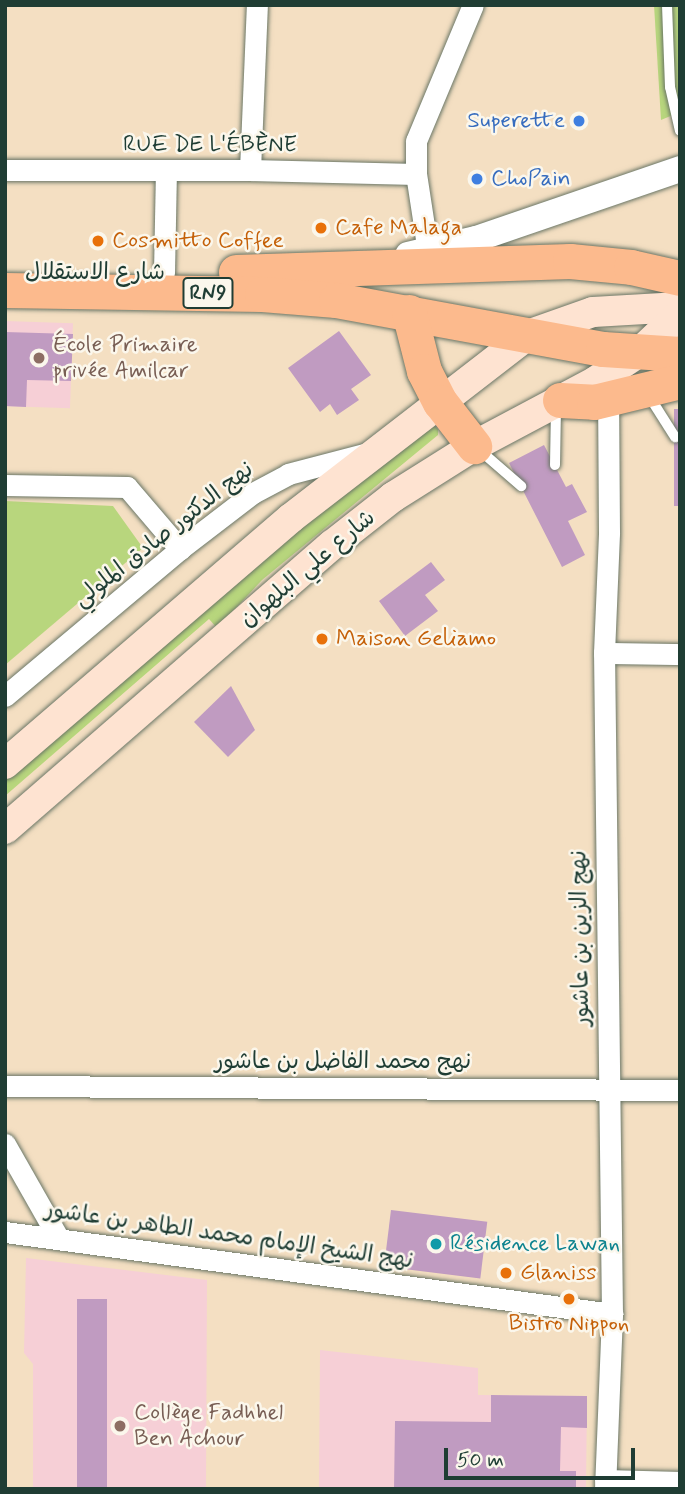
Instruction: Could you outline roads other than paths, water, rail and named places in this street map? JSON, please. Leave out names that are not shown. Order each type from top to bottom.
[{"type":"highway","name":"شارع الاستقلال","points":[[5,273],[164,273],[352,268],[428,258]]},
{"type":"highway","name":"RN9","points":[[428,258],[592,262],[680,278]]},
{"type":"highway","name":"شارع الاستقلال","points":[[5,290],[262,293],[336,300],[409,313]]},
{"type":"highway","name":"RN9","points":[[409,313],[603,349],[680,355]]},
{"type":"highway","points":[[409,313],[424,371],[440,402],[474,446]]},
{"type":"highway","points":[[558,401],[583,403],[680,381]]},
{"type":"main road","points":[[5,764],[176,615],[374,452],[528,335],[593,312],[680,307]]},
{"type":"main road","name":"شارع علي البلهوان","points":[[5,829],[332,545],[393,497],[474,446],[558,401],[641,351],[680,314]]},
{"type":"street","points":[[250,170],[257,5]]},
{"type":"street","points":[[473,5],[416,141],[416,174],[428,258],[680,169]]},
{"type":"street","name":"RUE DE L'ÉBÈNE","points":[[5,170],[250,170],[416,174]]},
{"type":"street","points":[[164,273],[166,171]]},
{"type":"street","name":"نهج الزين بن عاشور","points":[[608,397],[609,532],[604,653],[612,1314],[605,1484],[680,1482]]},
{"type":"street","name":"نهج الدكتور صادق الملولي","points":[[5,696],[180,549],[253,493],[278,479],[322,463],[374,452]]},
{"type":"street","points":[[5,485],[128,487],[180,549]]},
{"type":"street","points":[[604,653],[680,654]]},
{"type":"street","name":"نهج محمد الفاضل بن عاشور","points":[[5,1086],[680,1090]]},
{"type":"street","points":[[5,1144],[59,1239]]},
{"type":"street","name":"نهج الشيخ الإمام محمد الطاهر بن عاشور","points":[[5,1232],[612,1314]]},
{"type":"lane","points":[[667,5],[670,87],[680,131]]},
{"type":"lane","points":[[646,390],[674,436]]},
{"type":"lane","points":[[555,466],[558,401]]},
{"type":"lane","points":[[474,446],[521,486]]},
{"type":"place","name":"Superette","points":[[579,121]]},
{"type":"place","name":"ChoPain","points":[[477,179]]},
{"type":"place","name":"Cafe Malaga","points":[[321,228]]},
{"type":"place","name":"Cosmitto Coffee","points":[[98,241]]},
{"type":"place","name":"École Primaire privée Amilcar","points":[[39,358]]},
{"type":"place","name":"Maison Geliamo","points":[[322,639]]},
{"type":"place","name":"Résidence Lawan","points":[[436,1244]]},
{"type":"place","name":"Glaniss","points":[[506,1273]]},
{"type":"place","name":"Bistro Nippon","points":[[569,1299]]},
{"type":"place","name":"Collège Fadhhel Ben Achour","points":[[120,1426]]}]
